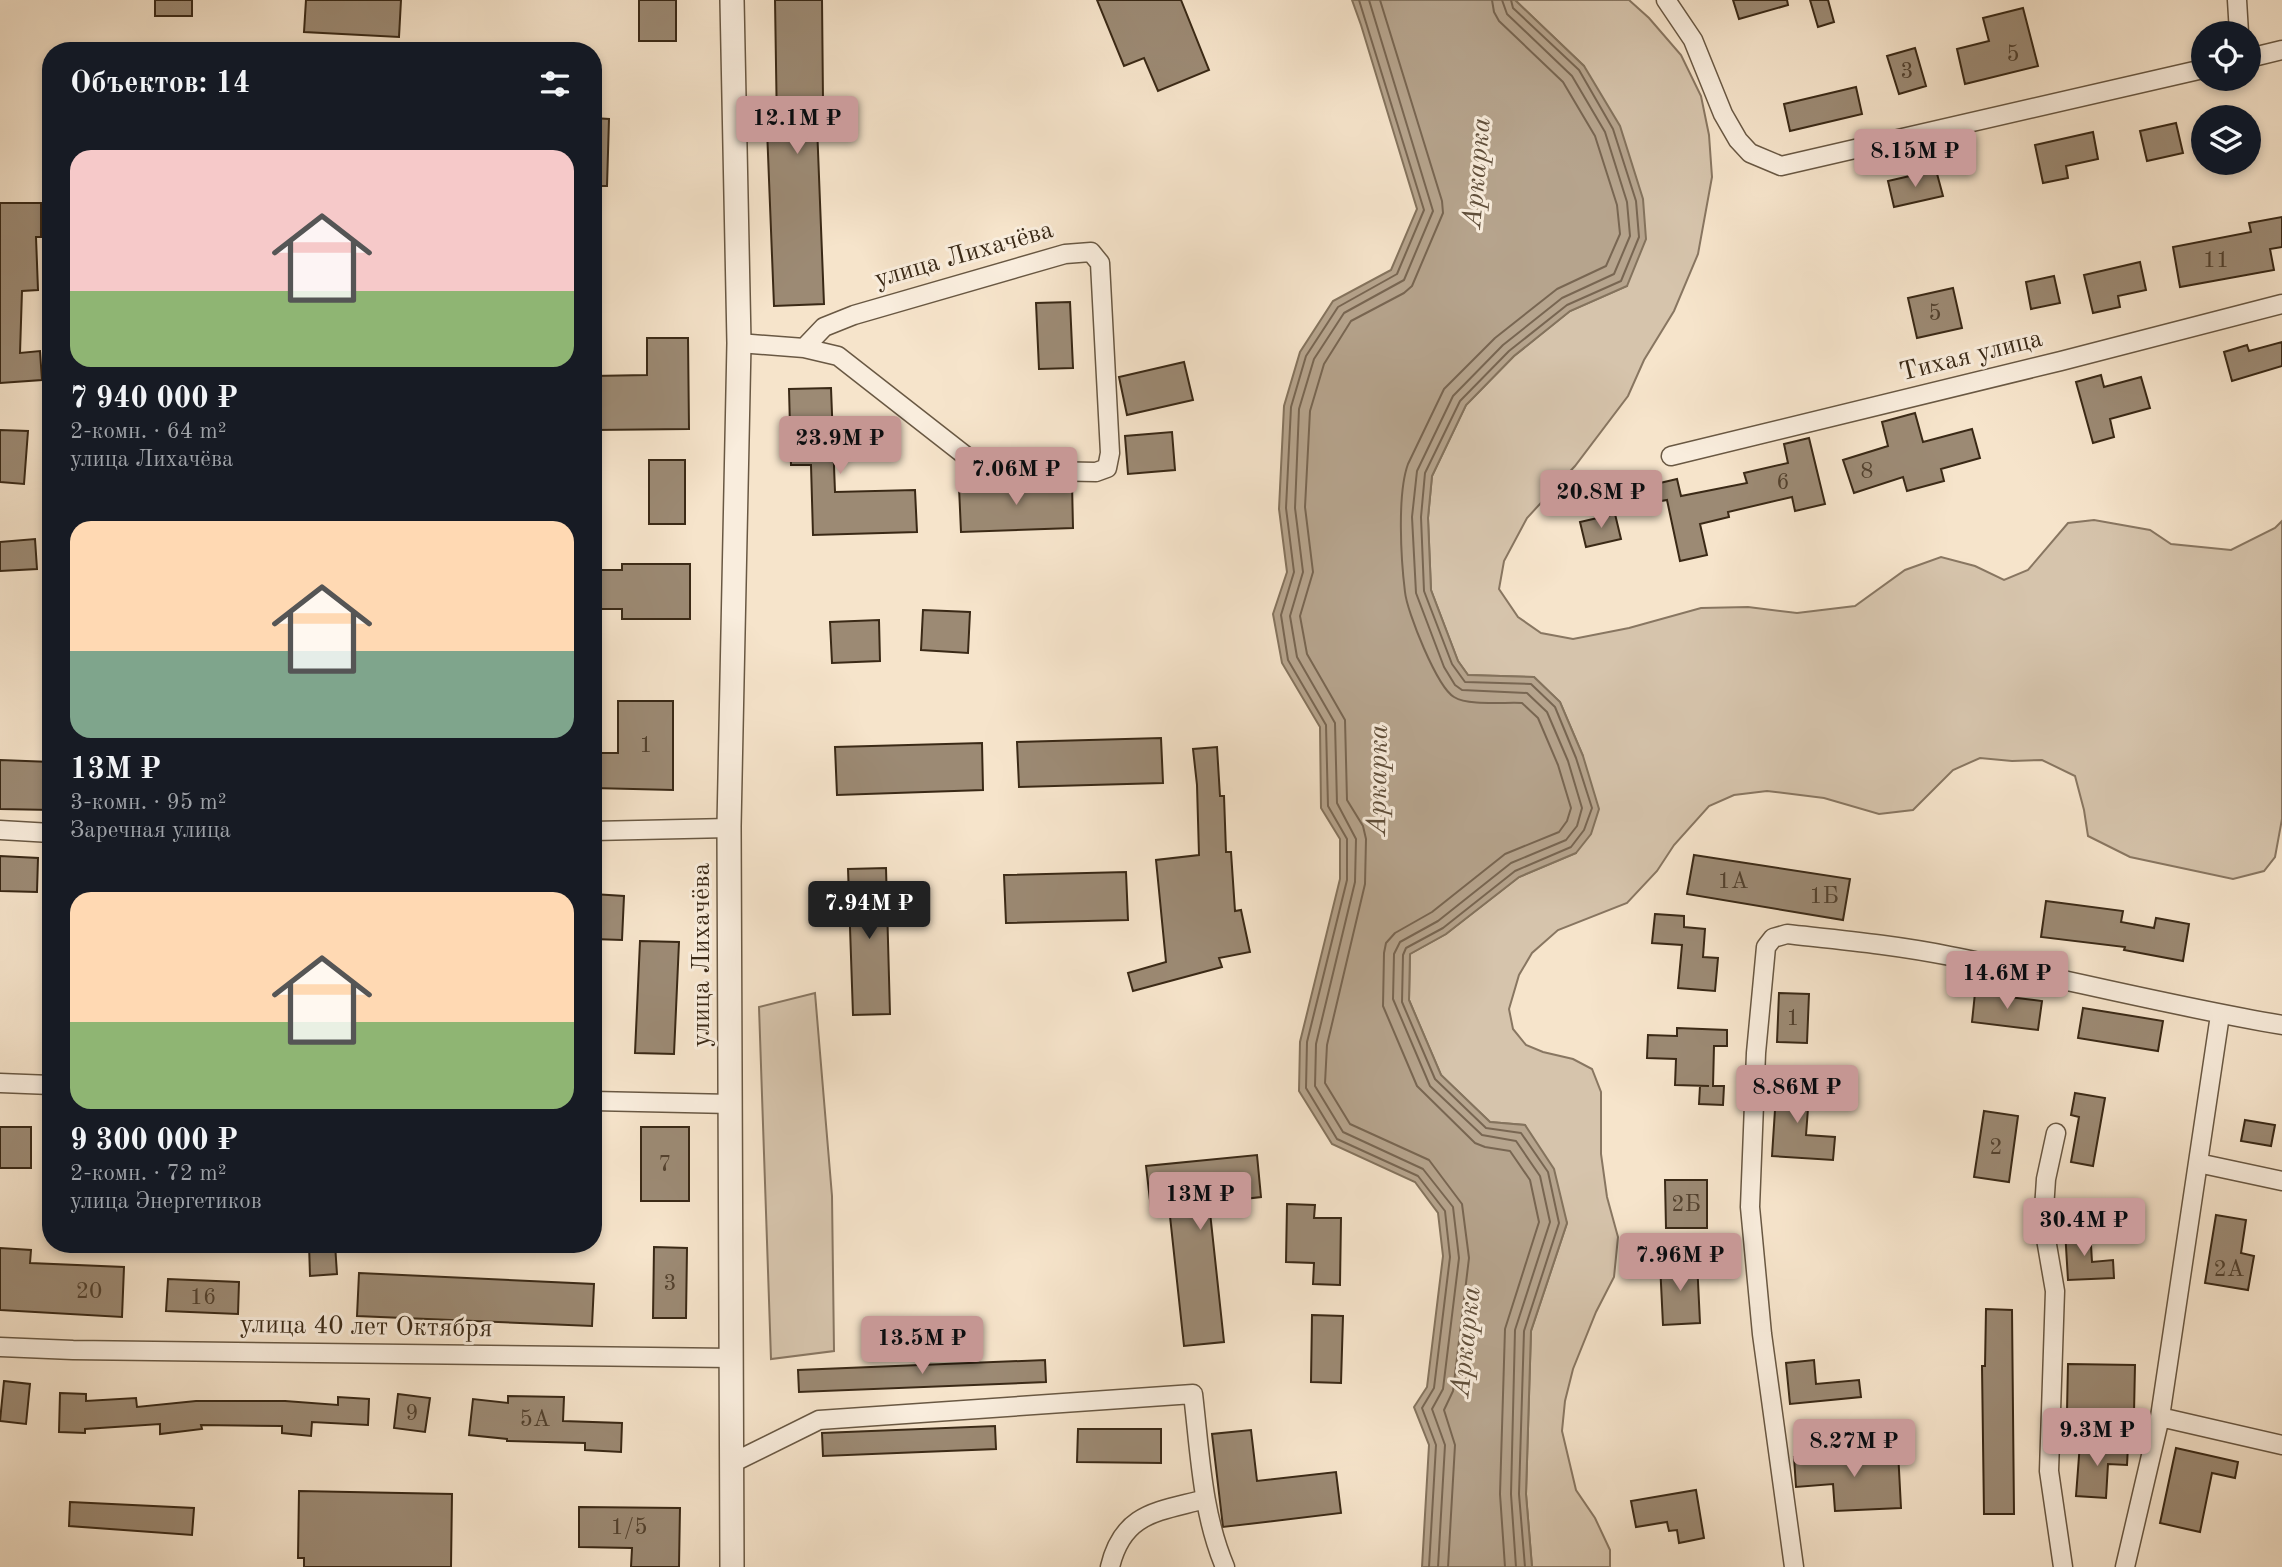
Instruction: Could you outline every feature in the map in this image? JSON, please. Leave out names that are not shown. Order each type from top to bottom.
[{"type":"street","name":"улица Лихачёва","points":[[732,0],[739,343],[729,828],[732,1567]]},
{"type":"street","points":[[1666,0],[1693,40],[1723,114],[1738,140],[1750,153],[1780,166],[2191,71]]},
{"type":"street","points":[[2237,0],[2238,21]]},
{"type":"street","points":[[2261,55],[2282,50]]},
{"type":"street","name":"улица Лихачёва","points":[[739,343],[804,348],[838,356],[971,460],[996,470],[1096,472],[1107,468],[1110,453],[1100,263],[1091,252],[1065,254],[854,315],[824,327],[804,348]]},
{"type":"street","name":"Тихая улица","points":[[1671,456],[2282,304]]},
{"type":"street","points":[[602,831],[729,828]]},
{"type":"street","points":[[0,830],[42,832]]},
{"type":"street","points":[[1794,1567],[1762,1334],[1750,1207],[1756,1053],[1766,947],[1773,938],[1787,934],[1894,946],[2220,1015],[2282,1025]]},
{"type":"street","points":[[2125,1567],[2160,1417],[2220,1015]]},
{"type":"street","points":[[0,1083],[42,1085]]},
{"type":"street","points":[[602,1101],[731,1104]]},
{"type":"street","points":[[2056,1133],[2046,1179],[2044,1209],[2055,1291],[2049,1471],[2063,1567]]},
{"type":"street","points":[[2197,1163],[2282,1181]]},
{"type":"street","name":"улица 40 лет Октября","points":[[0,1347],[732,1358]]},
{"type":"street","points":[[732,1463],[819,1420],[1193,1394],[1205,1499],[1213,1539],[1225,1567]]},
{"type":"street","points":[[2160,1417],[2282,1445]]},
{"type":"street","points":[[1110,1567],[1122,1536],[1141,1517],[1205,1499]]},
{"type":"shaded area","points":[[1515,0],[1629,0],[1649,18],[1681,55],[1701,96],[1709,135],[1712,177],[1698,254],[1674,311],[1644,360],[1628,396],[1575,466],[1527,518],[1504,561],[1499,589],[1518,617],[1541,633],[1573,639],[1629,628],[1701,608],[1748,607],[1797,613],[1855,606],[1905,570],[1941,557],[1975,566],[2004,580],[2028,570],[2068,523],[2094,520],[2150,530],[2171,544],[2231,550],[2275,528],[2282,521],[2282,819],[2275,857],[2264,871],[2233,879],[2130,857],[2088,836],[2075,776],[2042,760],[1980,758],[1953,770],[1913,810],[1879,814],[1824,798],[1767,791],[1734,795],[1709,806],[1674,845],[1657,871],[1627,903],[1558,930],[1532,953],[1519,975],[1509,1009],[1513,1029],[1526,1045],[1573,1059],[1592,1069],[1601,1092],[1601,1154],[1607,1197],[1618,1237],[1614,1277],[1596,1312],[1573,1369],[1565,1401],[1562,1431],[1576,1490],[1595,1518],[1610,1550],[1610,1567],[1532,1567],[1526,1494],[1531,1331],[1567,1223],[1525,1125],[1490,1122],[1441,1075],[1409,1000],[1410,954],[1446,934],[1519,877],[1576,853],[1583,756],[1560,702],[1534,677],[1468,675],[1458,661],[1431,590],[1428,518],[1432,476],[1466,405],[1514,356],[1570,311],[1627,286],[1584,66]]},
{"type":"shaded area","points":[[815,993],[832,1196],[834,1351],[771,1359],[759,1007]]},
{"type":"water","name":"Аркарка","points":[[1352,0],[1515,0],[1584,66],[1620,126],[1643,199],[1646,239],[1627,286],[1570,311],[1514,356],[1466,405],[1432,476],[1428,518],[1431,590],[1458,661],[1468,675],[1534,677],[1560,702],[1583,756],[1599,809],[1591,834],[1576,853],[1519,877],[1446,934],[1410,954],[1409,1000],[1441,1075],[1490,1122],[1525,1125],[1554,1169],[1567,1223],[1531,1331],[1526,1494],[1532,1567],[1422,1567],[1429,1445],[1414,1407],[1427,1387],[1443,1256],[1438,1213],[1415,1182],[1332,1144],[1299,1091],[1300,1042],[1340,879],[1340,839],[1321,808],[1320,727],[1282,663],[1273,614],[1287,572],[1279,509],[1284,406],[1300,352],[1333,301],[1391,270],[1417,209]]},
{"type":"building","points":[[155,0],[192,0],[192,16],[155,16]]},
{"type":"building","points":[[306,0],[401,0],[399,37],[304,32]]},
{"type":"building","points":[[639,0],[676,0],[676,41],[639,41]]},
{"type":"building","points":[[775,0],[822,0],[823,100],[816,100],[824,304],[774,306],[767,129],[777,128]]},
{"type":"building","points":[[1097,0],[1181,0],[1209,70],[1158,91],[1144,58],[1124,66]]},
{"type":"building","points":[[1733,0],[1787,0],[1788,5],[1739,19]]},
{"type":"building","points":[[1810,0],[1828,0],[1834,22],[1818,27]]},
{"type":"building","points":[[2023,8],[2038,66],[1965,84],[1957,49],[1989,41],[1983,18]]},
{"type":"building","points":[[1915,48],[1926,86],[1899,94],[1887,56]]},
{"type":"building","points":[[1856,87],[1862,114],[1790,131],[1784,104]]},
{"type":"building","points":[[602,119],[609,119],[607,186],[602,186]]},
{"type":"building","points":[[2176,123],[2183,153],[2147,161],[2140,131]]},
{"type":"building","points":[[2093,132],[2098,159],[2066,166],[2068,178],[2043,183],[2035,145]]},
{"type":"building","points":[[1936,170],[1943,196],[1894,207],[1888,181]]},
{"type":"building","points":[[0,203],[41,203],[41,237],[36,237],[38,290],[22,291],[20,353],[40,351],[42,380],[0,383]]},
{"type":"building","points":[[2282,217],[2282,247],[2270,249],[2274,270],[2180,287],[2173,247],[2251,232],[2249,223]]},
{"type":"building","points":[[2140,262],[2146,290],[2118,296],[2120,307],[2093,313],[2084,275]]},
{"type":"building","points":[[2054,276],[2060,303],[2031,309],[2026,282]]},
{"type":"building","points":[[1953,288],[1962,328],[1917,338],[1908,298]]},
{"type":"building","points":[[1070,302],[1073,368],[1039,369],[1036,303]]},
{"type":"building","points":[[647,338],[688,338],[689,429],[602,430],[602,376],[647,375]]},
{"type":"building","points":[[2282,342],[2282,366],[2232,381],[2224,352],[2247,345],[2249,351]]},
{"type":"building","points":[[1184,362],[1193,400],[1127,415],[1119,377]]},
{"type":"building","points":[[2101,375],[2104,387],[2141,377],[2150,408],[2110,419],[2114,437],[2093,443],[2076,382]]},
{"type":"building","points":[[831,388],[835,492],[915,490],[917,532],[813,535],[811,465],[791,465],[789,389]]},
{"type":"building","points":[[1915,413],[1923,442],[1972,429],[1980,458],[1941,469],[1944,481],[1907,491],[1903,477],[1854,493],[1843,460],[1888,446],[1882,422]]},
{"type":"building","points":[[0,430],[28,431],[24,484],[0,482]]},
{"type":"building","points":[[1172,432],[1175,470],[1128,474],[1125,436]]},
{"type":"building","points":[[1809,438],[1825,504],[1795,511],[1792,497],[1728,512],[1729,517],[1700,524],[1707,555],[1680,561],[1667,500],[1650,503],[1647,486],[1677,479],[1681,496],[1747,483],[1744,473],[1788,463],[1784,444]]},
{"type":"building","points":[[649,460],[685,460],[685,524],[649,524]]},
{"type":"building","points":[[1072,483],[1073,528],[961,532],[959,487]]},
{"type":"building","points":[[1615,514],[1621,539],[1586,547],[1580,522]]},
{"type":"building","points":[[35,539],[37,569],[0,571],[0,542]]},
{"type":"building","points":[[622,564],[690,564],[690,619],[622,619],[622,609],[602,609],[602,570],[622,570]]},
{"type":"building","points":[[923,610],[970,612],[968,653],[921,650]]},
{"type":"building","points":[[879,620],[880,661],[832,663],[830,622]]},
{"type":"building","points":[[618,701],[673,701],[673,790],[602,788],[602,753],[618,753]]},
{"type":"building","points":[[1161,738],[1163,783],[1019,787],[1017,742]]},
{"type":"building","points":[[982,743],[983,790],[837,795],[835,747]]},
{"type":"building","points":[[1217,747],[1220,796],[1224,796],[1226,852],[1231,852],[1235,911],[1241,910],[1250,952],[1219,958],[1222,967],[1133,991],[1128,973],[1166,962],[1156,860],[1199,855],[1193,749]]},
{"type":"building","points":[[0,760],[42,762],[42,810],[0,809]]},
{"type":"building","points":[[1694,855],[1850,879],[1843,920],[1687,894]]},
{"type":"building","points":[[0,856],[38,858],[37,892],[0,891]]},
{"type":"building","points":[[886,868],[890,1014],[853,1015],[848,869]]},
{"type":"building","points":[[1126,872],[1128,920],[1006,923],[1004,875]]},
{"type":"building","points":[[602,895],[624,896],[622,940],[602,939]]},
{"type":"building","points":[[2046,901],[2123,911],[2121,922],[2154,928],[2156,918],[2189,924],[2183,961],[2124,950],[2125,947],[2041,937]]},
{"type":"building","points":[[1655,914],[1684,916],[1684,927],[1705,929],[1703,957],[1718,958],[1715,991],[1678,988],[1682,945],[1652,943]]},
{"type":"building","points":[[640,941],[679,942],[674,1054],[635,1053]]},
{"type":"building","points":[[1779,993],[1809,994],[1807,1043],[1777,1042]]},
{"type":"building","points":[[1975,993],[2042,1001],[2038,1030],[1972,1022]]},
{"type":"building","points":[[2083,1008],[2163,1021],[2158,1051],[2078,1038]]},
{"type":"building","points":[[1677,1028],[1727,1030],[1727,1046],[1714,1046],[1713,1086],[1724,1086],[1723,1105],[1699,1104],[1700,1086],[1709,1086],[1675,1085],[1676,1059],[1647,1058],[1648,1035],[1677,1036]]},
{"type":"building","points":[[1777,1079],[1810,1082],[1806,1135],[1835,1137],[1833,1160],[1772,1156]]},
{"type":"building","points":[[2075,1093],[2105,1098],[2093,1166],[2071,1162],[2079,1117],[2071,1115]]},
{"type":"building","points":[[1984,1111],[2018,1116],[2009,1182],[1974,1177]]},
{"type":"building","points":[[2245,1120],[2275,1125],[2271,1146],[2241,1141]]},
{"type":"building","points":[[0,1127],[31,1127],[31,1168],[0,1168]]},
{"type":"building","points":[[641,1127],[689,1127],[689,1201],[641,1201]]},
{"type":"building","points":[[1257,1155],[1261,1197],[1209,1203],[1224,1342],[1184,1346],[1169,1207],[1151,1209],[1146,1166]]},
{"type":"building","points":[[1665,1180],[1707,1180],[1707,1228],[1666,1228]]},
{"type":"building","points":[[1287,1204],[1315,1205],[1314,1218],[1341,1218],[1340,1285],[1313,1284],[1314,1263],[1286,1262]]},
{"type":"building","points":[[2216,1215],[2246,1220],[2241,1253],[2254,1256],[2248,1290],[2205,1283]]},
{"type":"building","points":[[2090,1228],[2092,1262],[2113,1260],[2114,1278],[2068,1280],[2065,1230]]},
{"type":"building","points":[[654,1247],[687,1248],[686,1318],[653,1318]]},
{"type":"building","points":[[0,1248],[31,1250],[30,1263],[124,1267],[122,1317],[0,1310]]},
{"type":"building","points":[[309,1253],[336,1253],[337,1274],[310,1276]]},
{"type":"building","points":[[1697,1261],[1700,1323],[1663,1325],[1660,1263]]},
{"type":"building","points":[[359,1273],[594,1284],[592,1326],[357,1316]]},
{"type":"building","points":[[168,1279],[239,1282],[238,1314],[166,1311]]},
{"type":"building","points":[[1986,1309],[2012,1310],[2014,1514],[1984,1514],[1982,1366],[1985,1366]]},
{"type":"building","points":[[1312,1315],[1343,1316],[1341,1383],[1311,1382]]},
{"type":"building","points":[[1045,1360],[1046,1382],[799,1392],[798,1370]]},
{"type":"building","points":[[1814,1360],[1816,1384],[1859,1380],[1861,1397],[1790,1404],[1786,1363]]},
{"type":"building","points":[[2068,1364],[2135,1365],[2134,1413],[2067,1411]]},
{"type":"building","points":[[4,1381],[30,1384],[26,1424],[0,1421]]},
{"type":"building","points":[[60,1393],[86,1394],[86,1401],[136,1398],[137,1407],[196,1401],[285,1401],[338,1405],[338,1397],[369,1399],[368,1425],[312,1422],[311,1436],[282,1433],[282,1426],[201,1425],[202,1429],[160,1434],[160,1424],[85,1429],[85,1433],[59,1432]]},
{"type":"building","points":[[398,1394],[430,1398],[425,1432],[394,1428]]},
{"type":"building","points":[[508,1396],[564,1397],[563,1421],[622,1423],[621,1452],[585,1450],[585,1443],[507,1441],[469,1435],[473,1399],[508,1403]]},
{"type":"building","points":[[995,1426],[996,1449],[823,1456],[822,1433]]},
{"type":"building","points":[[1078,1429],[1161,1429],[1161,1463],[1077,1462]]},
{"type":"building","points":[[1251,1430],[1257,1481],[1336,1472],[1341,1513],[1223,1527],[1212,1434]]},
{"type":"building","points":[[2080,1443],[2128,1446],[2127,1465],[2108,1464],[2106,1498],[2076,1496]]},
{"type":"building","points":[[2176,1448],[2238,1462],[2235,1478],[2212,1473],[2200,1532],[2160,1523]]},
{"type":"building","points":[[1898,1451],[1901,1508],[1835,1511],[1833,1484],[1796,1487],[1794,1457]]},
{"type":"building","points":[[1696,1490],[1704,1538],[1679,1543],[1677,1530],[1669,1531],[1667,1522],[1636,1527],[1631,1501]]},
{"type":"building","points":[[299,1491],[452,1494],[451,1567],[304,1567],[304,1558],[298,1558]]},
{"type":"building","points":[[70,1502],[194,1508],[192,1535],[69,1526]]},
{"type":"building","points":[[579,1507],[680,1508],[679,1567],[631,1567],[632,1548],[579,1547]]}]
